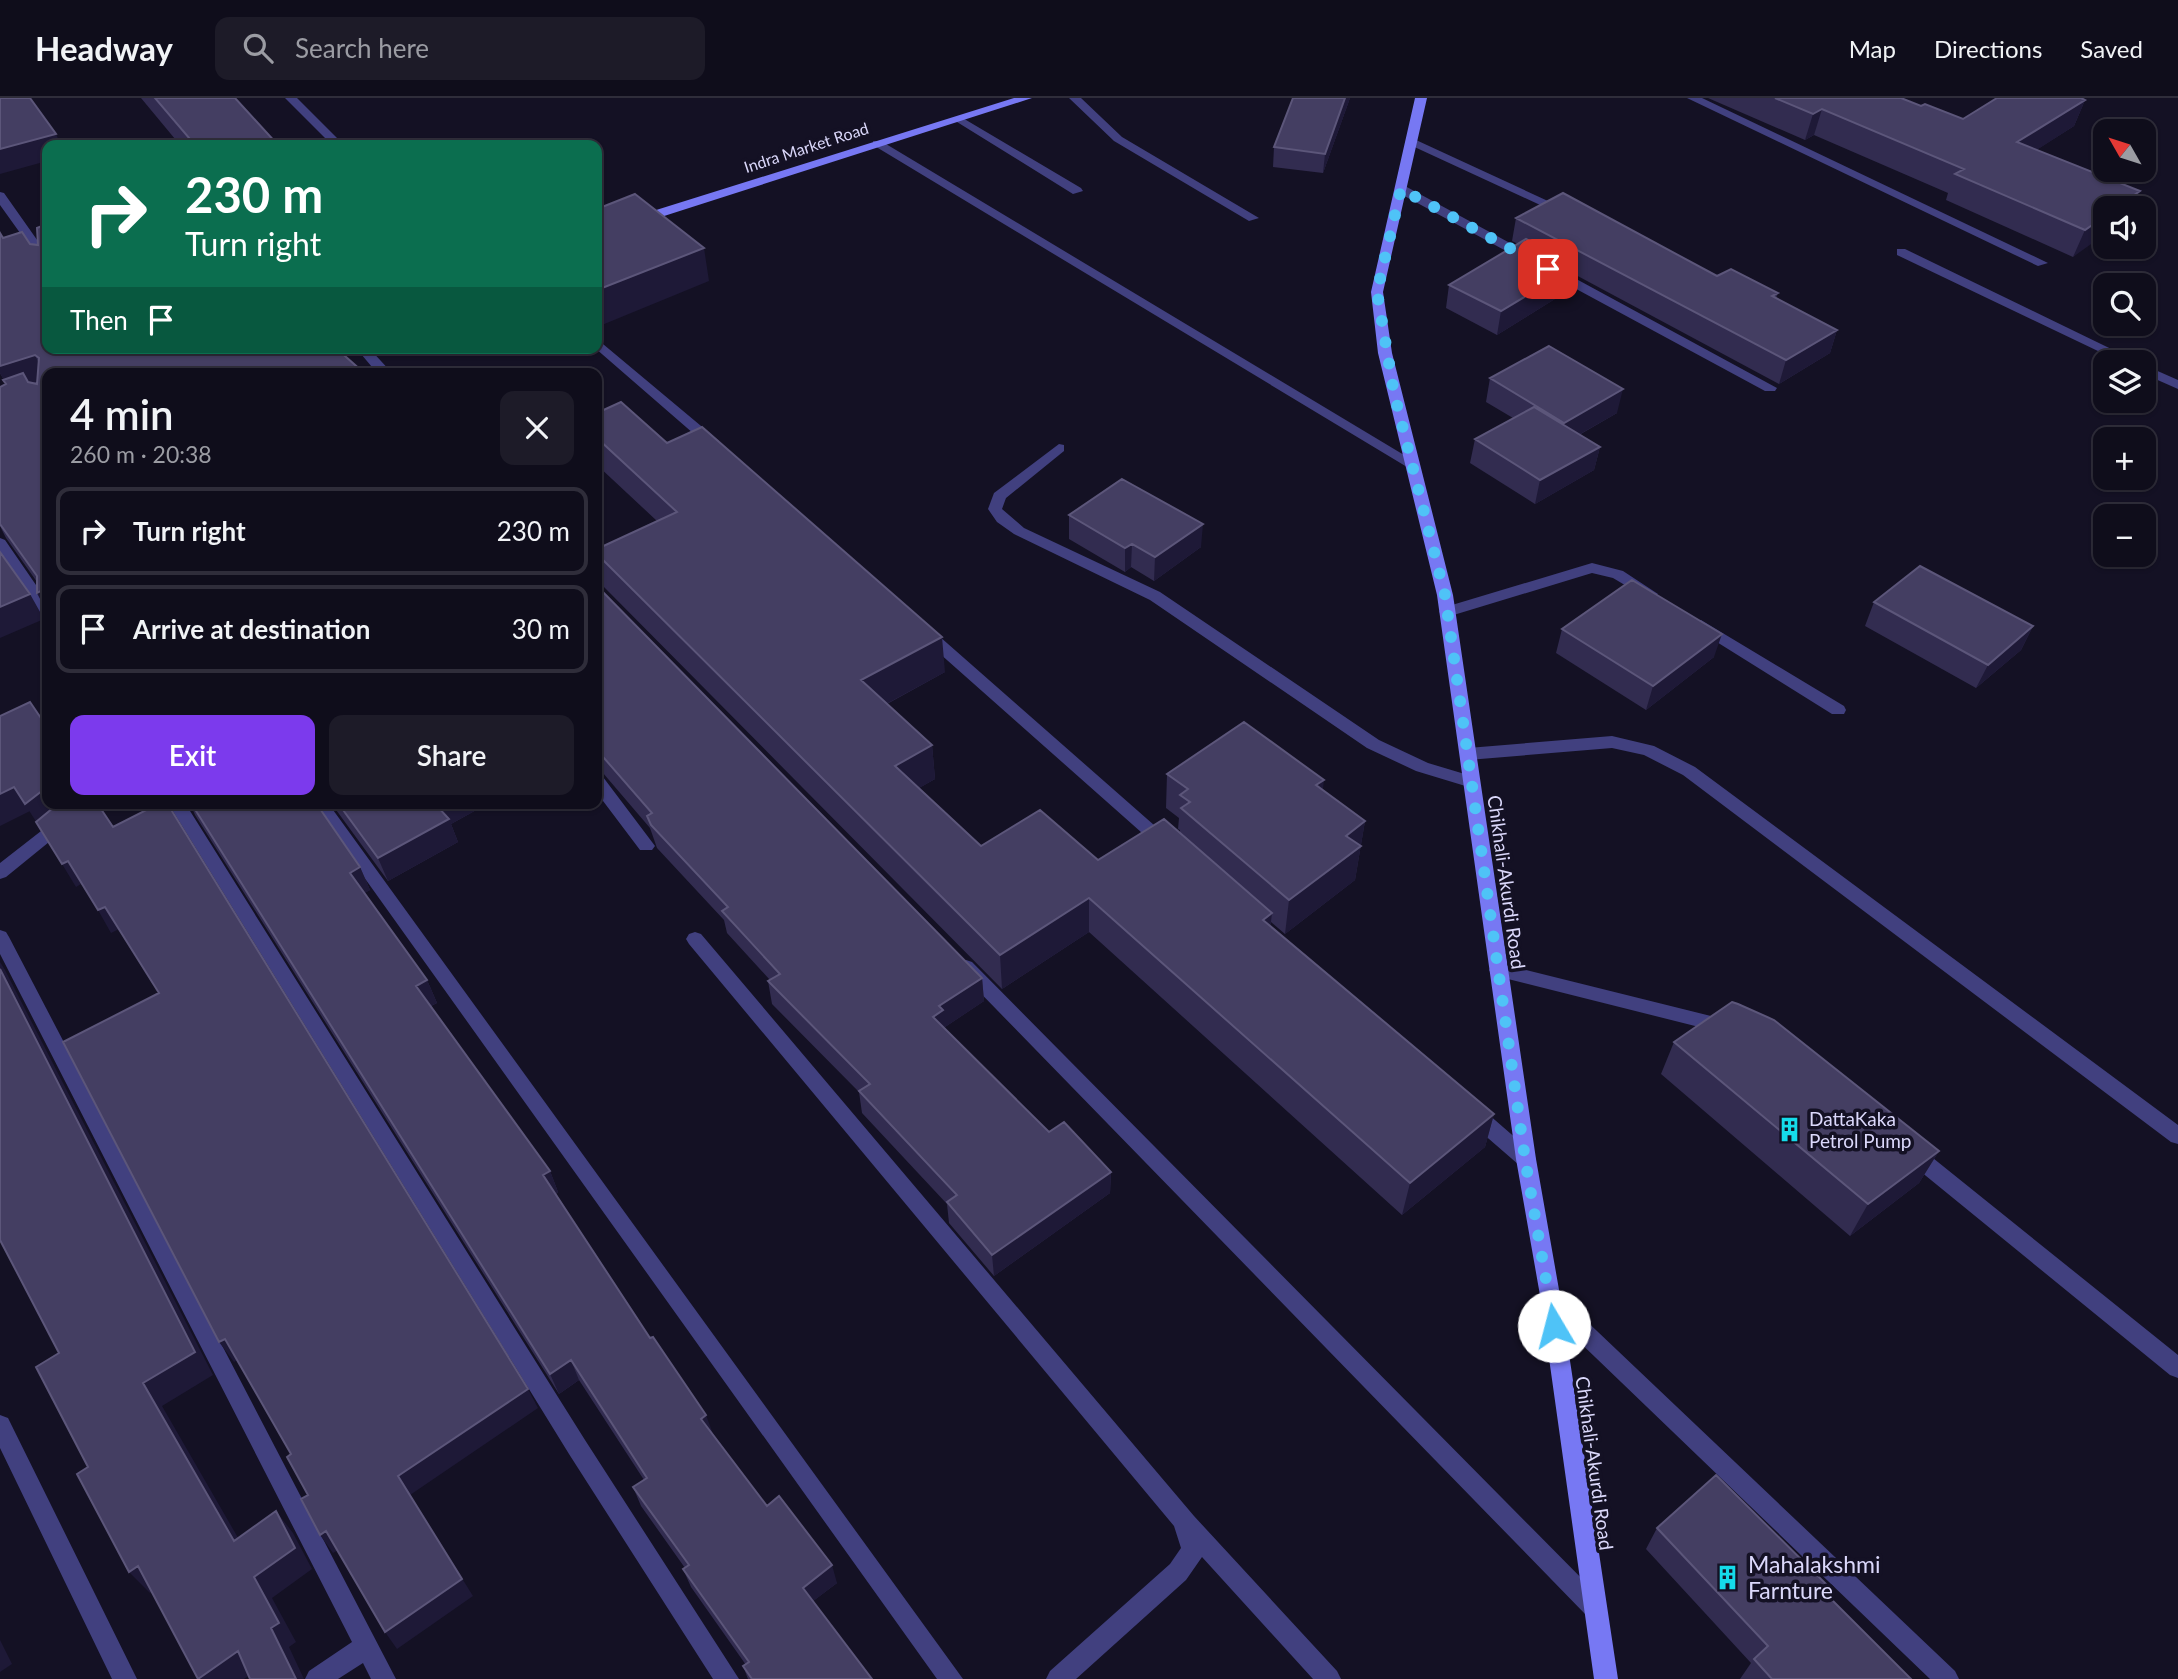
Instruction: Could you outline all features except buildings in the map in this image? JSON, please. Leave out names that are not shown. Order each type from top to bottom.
[{"type":"main road","name":"Indra Market Road","points":[[602,228],[657,214],[877,142],[961,120],[1026,98]]},
{"type":"main road","name":"Chikhali-Akurdi Road","points":[[1421,98],[1377,292],[1385,353],[1447,612],[1525,1159],[1551,1301],[1606,1679]]},
{"type":"street","points":[[291,98],[333,140]]},
{"type":"street","points":[[1075,98],[1118,139],[1253,218]]},
{"type":"street","points":[[1693,98],[2042,264]]},
{"type":"street","points":[[961,120],[1077,191]]},
{"type":"street","points":[[877,142],[1412,464]]},
{"type":"street","points":[[1412,142],[1583,220]]},
{"type":"street","points":[[1401,189],[1770,388]]},
{"type":"street","points":[[0,196],[42,255]]},
{"type":"street","points":[[1901,252],[2106,350]]},
{"type":"street","points":[[602,347],[722,452]]},
{"type":"street","points":[[219,354],[230,368]]},
{"type":"street","points":[[368,354],[380,368]]},
{"type":"street","points":[[2156,375],[2178,385]]},
{"type":"street","points":[[1059,448],[999,496],[995,509],[1002,519],[1019,531],[1155,596],[1373,744],[1422,767],[1472,782]]},
{"type":"street","points":[[0,543],[42,605]]},
{"type":"street","points":[[1447,612],[1592,568],[1618,574],[1664,603]]},
{"type":"street","points":[[909,617],[1179,856]]},
{"type":"street","points":[[1687,617],[1838,710]]},
{"type":"street","points":[[1468,754],[1612,742],[1648,750],[1689,771],[2178,1136]]},
{"type":"street","points":[[602,788],[646,846]]},
{"type":"street","points":[[0,873],[81,809]]},
{"type":"street","points":[[180,809],[577,1447],[727,1679]]},
{"type":"street","points":[[322,809],[951,1679]]},
{"type":"street","points":[[0,937],[384,1679]]},
{"type":"street","points":[[695,939],[1184,1520],[1329,1679]]},
{"type":"street","points":[[950,951],[1594,1607]]},
{"type":"street","points":[[1498,970],[1741,1033]]},
{"type":"street","points":[[1463,1104],[1525,1159]]},
{"type":"street","points":[[1893,1137],[2178,1368]]},
{"type":"street","points":[[1551,1301],[1947,1679]]},
{"type":"street","points":[[0,1425],[125,1679]]},
{"type":"street","points":[[1058,1679],[1178,1573],[1193,1550],[1184,1520]]},
{"type":"street","points":[[317,1679],[367,1646]]},
{"type":"place","name":"DattaKaka Petrol Pump","points":[[1789,1129]]},
{"type":"place","name":"Mahalakshmi Farnture","points":[[1728,1577]]},
{"type":"route","points":[[1548,269],[1401,189],[1387,236],[1377,292],[1385,353],[1445,595],[1525,1159],[1554,1326]]}]
